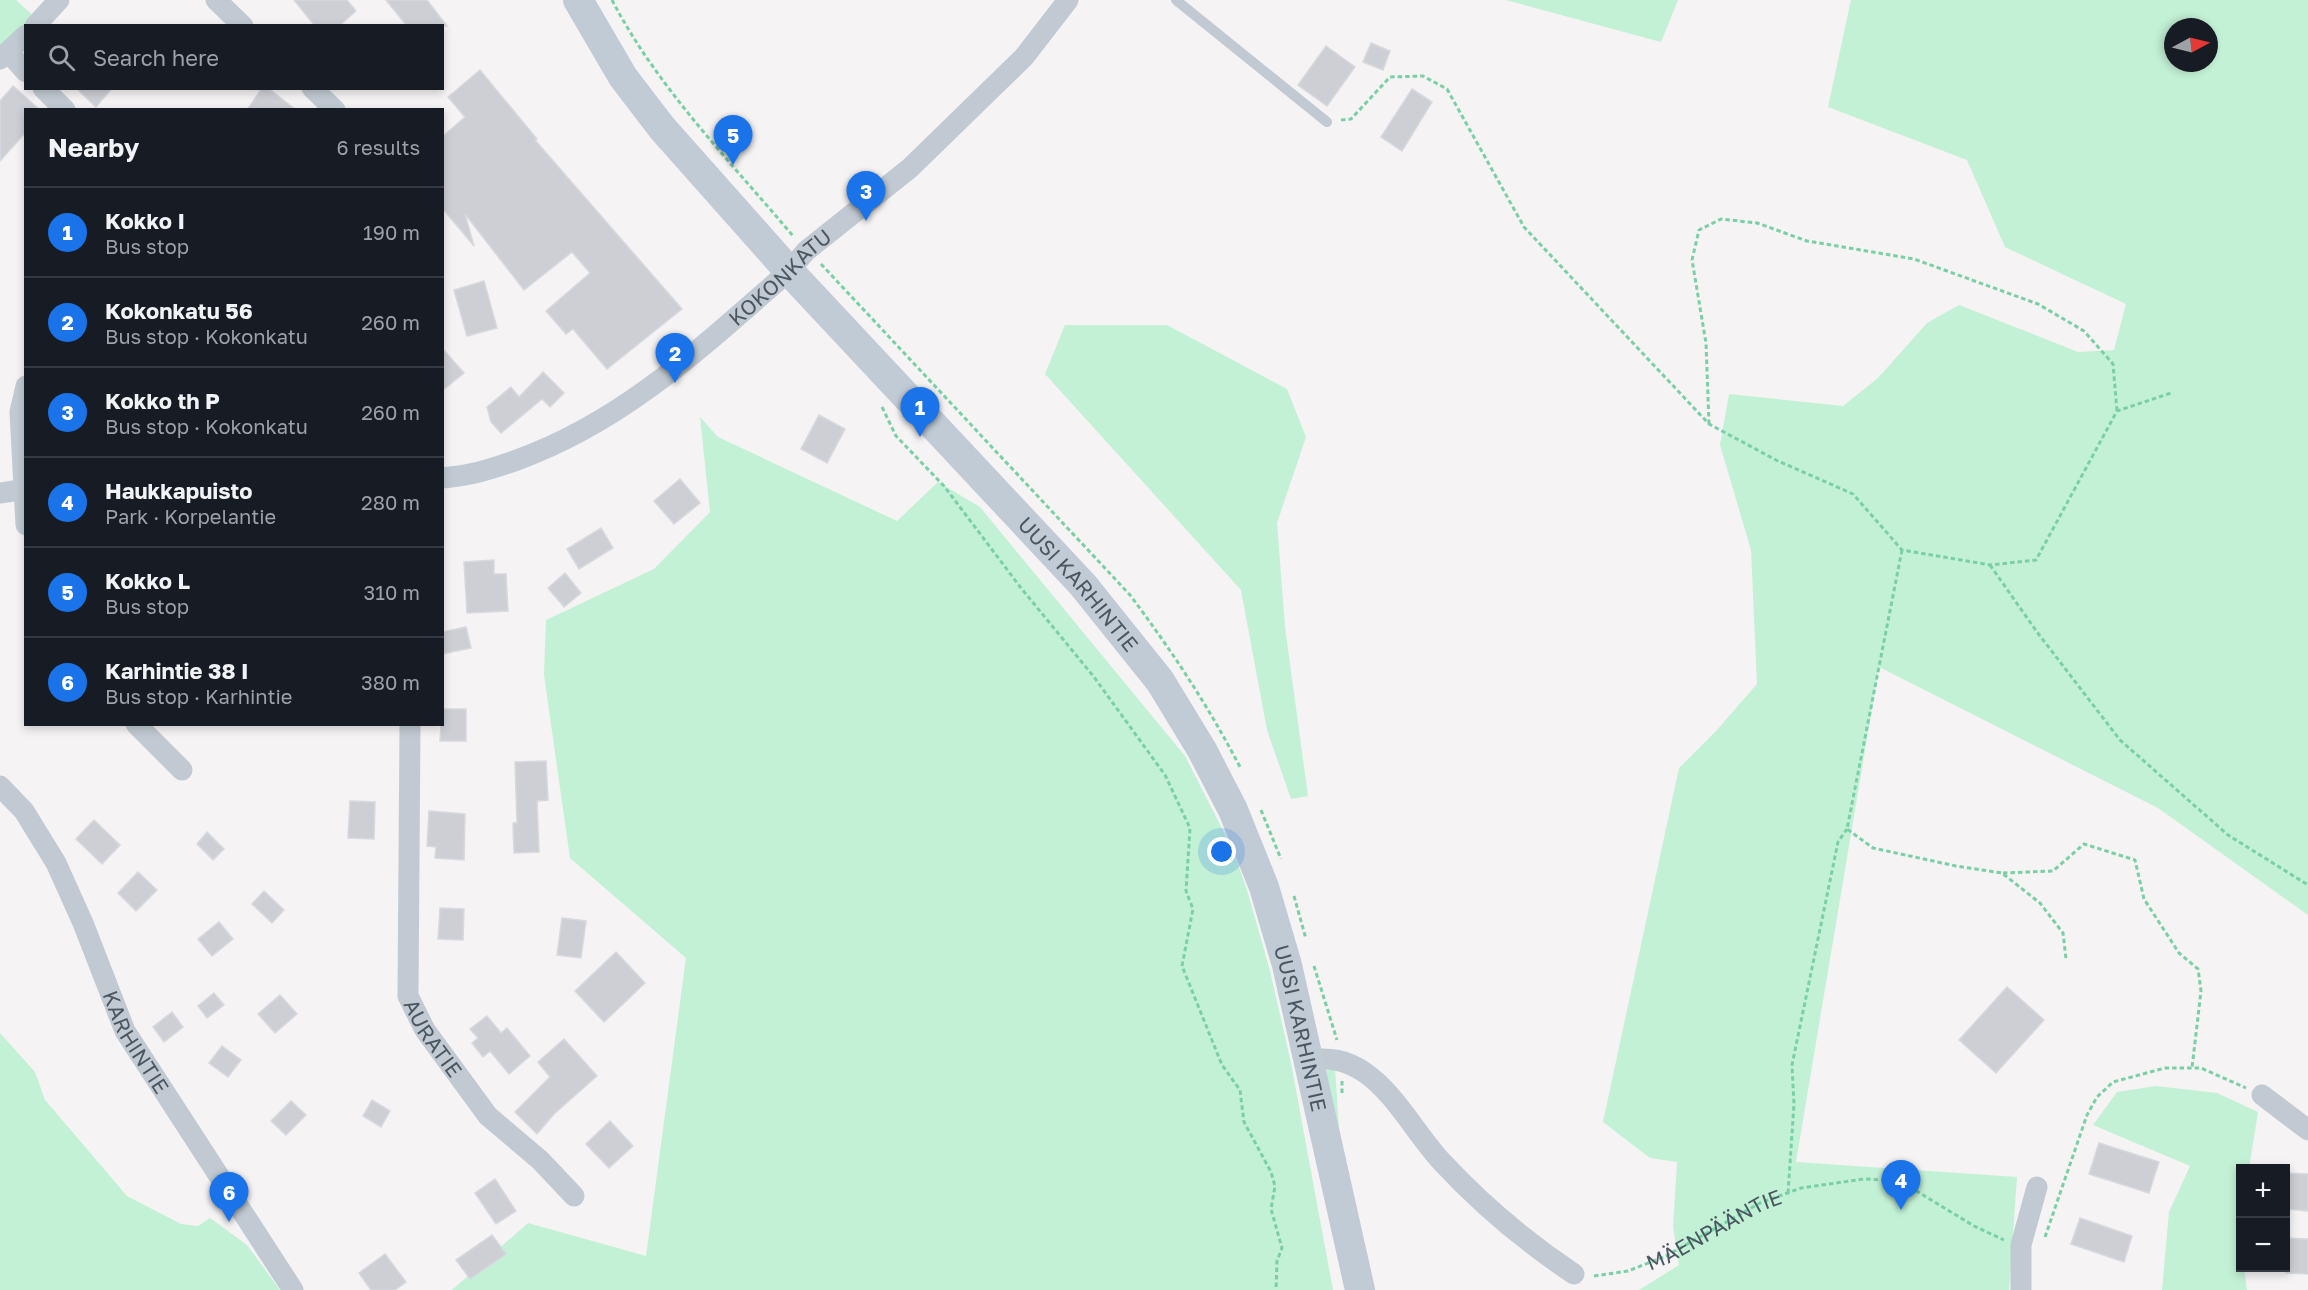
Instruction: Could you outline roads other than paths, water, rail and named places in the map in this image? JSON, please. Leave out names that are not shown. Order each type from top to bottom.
[{"type":"street","points":[[37,24],[59,0]]},
{"type":"street","points":[[216,0],[241,24]]},
{"type":"street","name":"UUSI KARHINTIE","points":[[578,0],[623,77],[662,128],[798,261],[1083,585],[1160,681],[1202,750],[1249,846],[1287,965],[1360,1290]]},
{"type":"street","name":"KOKONKATU","points":[[444,478],[471,476],[554,447],[638,399],[910,168],[1024,57],[1068,0]]},
{"type":"street","points":[[24,37],[4,56],[24,71]]},
{"type":"street","points":[[45,90],[63,108]]},
{"type":"street","points":[[314,90],[333,108]]},
{"type":"street","points":[[0,493],[24,490],[20,412],[24,395]]},
{"type":"street","points":[[138,726],[182,770]]},
{"type":"street","name":"AURATIE","points":[[410,726],[408,996],[425,1030],[488,1116],[540,1160],[573,1196]]},
{"type":"street","name":"KARHINTIE","points":[[0,786],[24,811],[56,863],[83,922],[125,1031],[293,1290]]},
{"type":"street","points":[[1308,1060],[1342,1060],[1367,1074],[1381,1087],[1442,1162],[1476,1196],[1534,1248],[1574,1274]]},
{"type":"street","points":[[2262,1095],[2308,1130]]},
{"type":"street","points":[[2021,1290],[2021,1245],[2037,1186]]},
{"type":"lane","points":[[1176,0],[1328,122]]},
{"type":"place","name":"Kokko L","points":[[733,165]]},
{"type":"place","name":"Kokko th P","points":[[866,221]]},
{"type":"place","name":"Kokonkatu 56","points":[[675,383]]},
{"type":"place","name":"Kokko I","points":[[920,437]]},
{"type":"place","name":"Haukkapuisto","points":[[1901,1210]]},
{"type":"place","name":"Karhintie 38 I","points":[[229,1222]]}]
